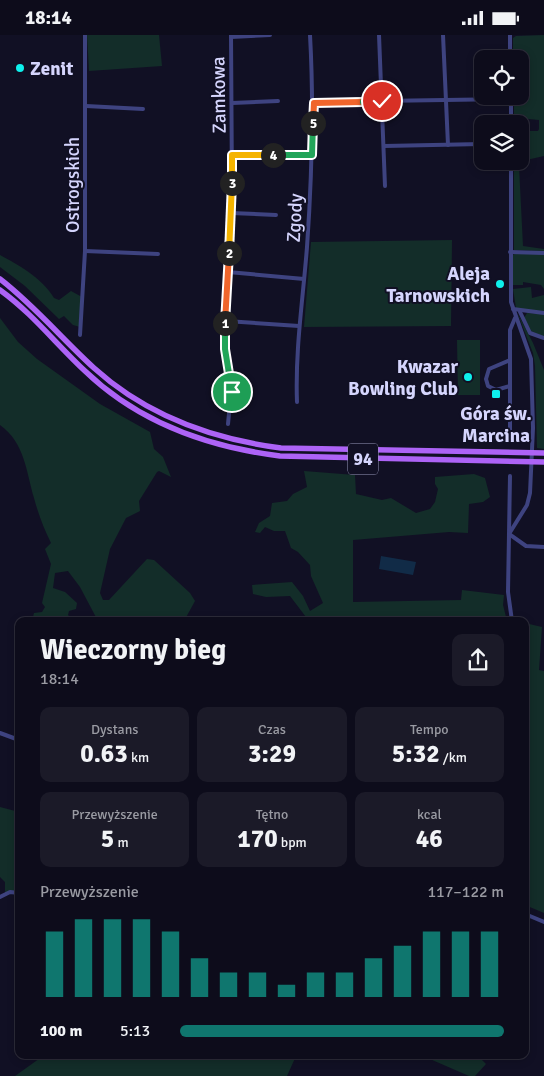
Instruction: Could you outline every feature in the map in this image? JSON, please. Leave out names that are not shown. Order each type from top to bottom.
[{"type":"main road","name":"94","points":[[0,279],[39,312],[95,369],[116,386],[156,412],[206,433],[249,444],[282,448],[544,453]]},
{"type":"main road","name":"94","points":[[0,290],[29,314],[86,372],[107,390],[154,420],[205,441],[255,453],[280,456],[544,462]]},
{"type":"street","name":"Ostrogskich","points":[[80,335],[86,251],[85,35]]},
{"type":"street","points":[[231,36],[270,35]]},
{"type":"street","name":"Zgody","points":[[297,402],[296,366],[304,279],[314,103],[310,35]]},
{"type":"street","points":[[379,35],[385,186]]},
{"type":"street","points":[[443,35],[448,145]]},
{"type":"street","points":[[510,35],[510,50]]},
{"type":"street","name":"Zamkowa","points":[[228,424],[232,392],[225,349],[232,213],[231,36]]},
{"type":"street","points":[[314,103],[474,99]]},
{"type":"street","points":[[232,103],[278,101]]},
{"type":"street","points":[[86,106],[142,109]]},
{"type":"street","points":[[384,146],[474,144]]},
{"type":"street","points":[[232,155],[312,155]]},
{"type":"street","points":[[509,534],[527,505],[532,480],[533,428],[531,359],[515,318],[511,302],[511,170]]},
{"type":"street","points":[[232,213],[276,215]]},
{"type":"street","points":[[86,251],[158,253]]},
{"type":"street","points":[[510,252],[544,253]]},
{"type":"street","points":[[228,272],[304,279]]},
{"type":"street","points":[[513,309],[520,312],[544,313]]},
{"type":"street","points":[[520,312],[530,333],[544,338]]},
{"type":"street","points":[[510,439],[510,330],[515,318]]},
{"type":"street","points":[[226,321],[299,327]]},
{"type":"street","points":[[510,360],[489,369],[486,379],[488,386],[496,390],[510,387]]},
{"type":"street","points":[[510,476],[509,600],[511,617]]},
{"type":"street","points":[[509,534],[526,546],[544,547]]},
{"type":"street","points":[[0,733],[15,739]]},
{"type":"street","points":[[0,897],[10,892],[15,893]]},
{"type":"street","points":[[529,916],[544,922]]},
{"type":"green space","points":[[87,35],[159,35],[162,66],[89,71]]},
{"type":"green space","points":[[544,35],[544,156],[529,159],[529,131],[538,131],[539,120],[529,119],[529,115],[514,115],[514,105],[529,105],[529,50],[513,50],[513,38],[516,36]]},
{"type":"green space","points":[[514,170],[519,170],[523,246],[544,249],[544,251],[514,250]]},
{"type":"green space","points":[[452,240],[451,326],[304,327],[311,242]]},
{"type":"green space","points":[[516,253],[544,254],[544,289],[541,285],[523,282],[523,285],[513,285],[513,255]]},
{"type":"green space","points":[[0,255],[37,278],[54,298],[59,300],[71,291],[82,297],[80,327],[73,325],[64,316],[59,319],[25,286],[0,267]]},
{"type":"green space","points":[[531,287],[532,298],[544,295],[544,312],[516,308],[513,289]]},
{"type":"green space","points":[[517,312],[544,370],[544,449],[537,448],[533,353]]},
{"type":"green space","points":[[527,313],[544,314],[544,337],[531,331],[524,318]]},
{"type":"green space","points":[[0,318],[18,342],[37,359],[100,404],[150,432],[154,449],[163,457],[171,477],[159,471],[157,472],[139,501],[140,511],[126,518],[110,549],[100,593],[103,600],[109,600],[147,559],[154,560],[190,593],[195,601],[186,617],[96,617],[80,587],[68,571],[55,573],[53,588],[65,592],[77,603],[76,609],[69,611],[68,615],[70,617],[33,617],[34,613],[42,612],[45,607],[42,603],[51,564],[45,549],[51,543],[37,509],[20,449],[15,440],[0,425]]},
{"type":"green space","points":[[457,340],[480,340],[480,395],[458,395]]},
{"type":"green space","points":[[304,471],[355,475],[356,494],[382,500],[391,498],[416,513],[430,509],[435,502],[438,489],[435,484],[435,477],[474,474],[485,478],[490,497],[483,502],[469,504],[468,533],[449,532],[353,540],[353,602],[461,600],[462,590],[504,595],[503,605],[506,617],[306,617],[290,596],[266,597],[253,594],[252,585],[292,582],[303,596],[310,611],[323,603],[311,576],[310,565],[298,552],[291,548],[285,531],[274,531],[265,527],[260,533],[255,532],[259,523],[270,516],[272,503],[287,501],[293,494],[307,487]]},
{"type":"green space","points":[[529,624],[542,627],[539,670],[544,671],[544,913],[529,907]]},
{"type":"green space","points":[[0,807],[15,811],[15,895],[12,892],[5,894],[5,882],[0,877]]},
{"type":"green space","points":[[39,1059],[295,1059],[287,1076],[15,1076]]},
{"type":"green space","points":[[430,1059],[481,1059],[486,1064],[475,1076],[469,1076]]},
{"type":"water","points":[[381,556],[416,562],[413,575],[379,569]]},
{"type":"place","name":"Zenit","points":[[20,68]]},
{"type":"place","name":"Aleja Tarnowskich","points":[[500,284]]},
{"type":"place","name":"Kwazar Bowling Club","points":[[468,377]]},
{"type":"place","name":"Góra św. Marcina","points":[[496,394]]},
{"type":"route","points":[[232,392],[225,349],[232,155],[312,155],[314,103],[382,101]]}]
